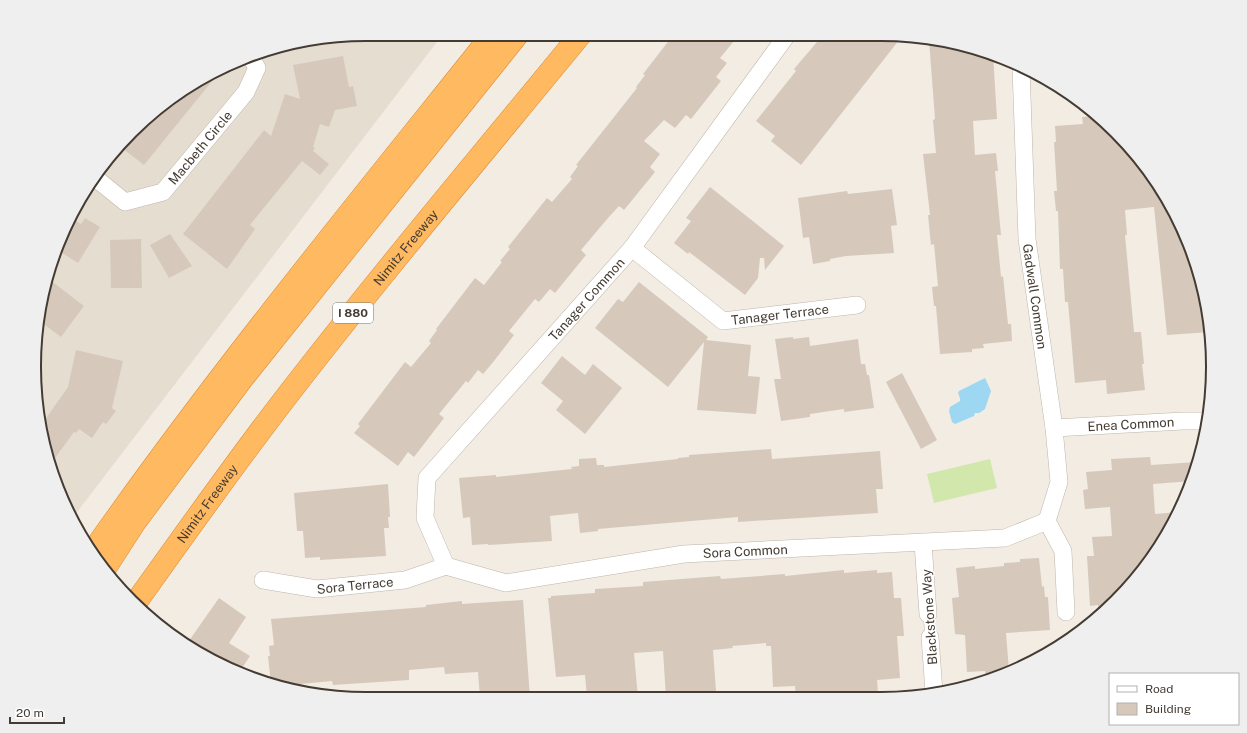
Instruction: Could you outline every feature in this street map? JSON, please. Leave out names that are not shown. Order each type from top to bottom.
[{"type":"highway","points":[[96,547],[137,488],[291,287],[487,41]]},
{"type":"highway","points":[[108,564],[136,522],[242,379],[512,41]]},
{"type":"highway","name":"Nimitz Freeway","points":[[138,599],[187,530],[280,406],[355,310],[575,41]]},
{"type":"street","name":"Tanager Common","points":[[446,566],[425,518],[427,478],[632,248],[783,41]]},
{"type":"street","name":"Macbeth Circle","points":[[99,181],[126,202],[163,192],[246,92],[257,68],[254,61]]},
{"type":"street","name":"Gadwall Common","points":[[1021,74],[1027,239],[1054,428],[1059,482],[1047,521]]},
{"type":"street","name":"Tanager Terrace","points":[[632,248],[723,321],[857,306]]},
{"type":"street","name":"Enea Common","points":[[1054,428],[1183,421],[1201,422]]},
{"type":"street","name":"Sora Common","points":[[446,566],[506,583],[684,554],[1005,538],[1047,521]]},
{"type":"street","points":[[1047,521],[1063,551],[1066,612]]},
{"type":"street","name":"Blackstone Way","points":[[923,543],[928,614]]},
{"type":"street","name":"Sora Terrace","points":[[263,580],[317,589],[405,580],[446,566]]},
{"type":"street","name":"Blackstone Way","points":[[930,636],[934,687]]},
{"type":"lane","name":"Blackstone Way","points":[[928,614],[930,636]]},
{"type":"shaded area","points":[[366,41],[438,41],[76,513],[58,471],[47,430],[42,388],[42,345],[47,303],[58,262],[85,204],[108,168],[136,136],[168,108],[204,85],[262,58],[303,47],[324,44]]},
{"type":"green space","points":[[990,459],[997,488],[934,503],[927,474]]},
{"type":"water","points":[[985,378],[991,391],[985,409],[979,413],[975,413],[974,416],[955,424],[952,422],[949,411],[950,407],[960,401],[959,391]]},
{"type":"building","points":[[669,41],[734,41],[720,58],[727,63],[716,77],[721,81],[691,119],[686,115],[675,128],[664,120],[644,141],[660,154],[650,167],[655,172],[624,210],[619,206],[581,250],[586,255],[555,293],[550,289],[539,302],[535,299],[509,331],[514,335],[494,361],[483,374],[478,370],[468,383],[466,381],[439,414],[444,418],[414,457],[408,452],[398,466],[354,433],[360,426],[358,424],[405,362],[411,367],[431,343],[429,341],[437,330],[436,329],[475,278],[484,285],[502,262],[500,261],[510,249],[508,247],[547,198],[552,202],[572,179],[570,177],[578,166],[576,165],[637,88],[636,87],[645,75],[643,74]]},
{"type":"building","points":[[818,41],[898,42],[801,165],[771,141],[775,136],[756,121],[796,71],[794,69]]},
{"type":"building","points":[[929,45],[965,52],[993,61],[997,119],[973,121],[975,155],[996,153],[998,171],[995,171],[1001,235],[997,235],[1001,277],[1003,276],[1008,324],[1011,324],[1012,341],[983,344],[984,348],[972,349],[972,352],[940,354],[936,306],[934,306],[932,287],[938,286],[934,244],[931,245],[928,215],[930,215],[923,154],[936,153],[933,120],[935,119]]},
{"type":"building","points":[[343,56],[349,87],[353,86],[357,106],[335,110],[329,127],[320,124],[313,151],[329,164],[320,175],[302,161],[250,225],[255,229],[227,269],[183,234],[264,130],[271,136],[285,94],[300,99],[293,65]]},
{"type":"building","points":[[213,81],[144,165],[124,150],[136,136],[168,108]]},
{"type":"building","points":[[1082,117],[1089,117],[1111,136],[1139,168],[1151,186],[1181,242],[1189,262],[1200,303],[1204,332],[1167,335],[1154,207],[1125,210],[1127,235],[1125,235],[1134,332],[1141,332],[1144,364],[1142,364],[1145,390],[1107,394],[1106,380],[1075,383],[1068,302],[1065,302],[1063,269],[1060,269],[1058,211],[1056,211],[1054,191],[1057,191],[1054,142],[1056,142],[1055,126],[1083,124]]},
{"type":"building","points":[[710,187],[784,246],[765,270],[764,258],[760,258],[758,278],[745,295],[689,252],[688,254],[674,243],[691,221],[686,218]]},
{"type":"building","points":[[892,189],[897,225],[891,226],[894,253],[846,256],[813,264],[809,237],[803,238],[798,198],[847,191],[848,194]]},
{"type":"building","points":[[85,218],[100,227],[78,263],[62,253],[76,221],[81,224]]},
{"type":"building","points":[[170,234],[192,266],[169,278],[150,245]]},
{"type":"building","points":[[141,239],[142,288],[111,288],[110,240]]},
{"type":"building","points":[[52,282],[84,306],[61,337],[44,324]]},
{"type":"building","points":[[639,282],[708,337],[706,340],[751,345],[748,376],[760,377],[756,414],[697,410],[704,342],[668,387],[595,328],[618,299],[623,302]]},
{"type":"building","points":[[793,337],[793,339],[809,337],[810,346],[858,339],[861,364],[865,364],[867,375],[869,375],[874,408],[844,412],[844,409],[810,414],[810,417],[781,421],[774,379],[781,379],[775,339]]},
{"type":"building","points":[[76,350],[123,361],[112,408],[116,411],[106,424],[103,422],[92,438],[79,429],[76,433],[74,432],[54,459],[45,419],[68,387]]},
{"type":"building","points":[[562,356],[585,375],[593,364],[622,388],[585,434],[556,410],[563,401],[541,383]]},
{"type":"building","points":[[902,373],[937,440],[921,449],[886,382]]},
{"type":"building","points":[[771,449],[772,459],[880,451],[883,489],[876,489],[878,513],[738,522],[738,517],[598,529],[598,531],[580,533],[578,513],[550,516],[552,541],[488,545],[472,545],[470,517],[463,518],[459,478],[496,475],[496,477],[572,469],[571,467],[579,466],[579,459],[596,458],[597,465],[604,465],[604,467],[678,459],[689,457],[689,455]]},
{"type":"building","points":[[1150,457],[1151,465],[1192,462],[1185,482],[1153,484],[1155,514],[1171,513],[1139,565],[1111,597],[1098,608],[1098,605],[1090,606],[1087,556],[1094,556],[1092,537],[1112,536],[1110,507],[1085,509],[1083,490],[1088,489],[1086,472],[1112,470],[1111,459]]},
{"type":"building","points":[[388,484],[390,517],[388,517],[389,528],[384,528],[386,556],[320,560],[320,557],[305,558],[303,531],[297,531],[294,493]]},
{"type":"building","points":[[1039,558],[1042,587],[1044,586],[1045,597],[1048,597],[1050,630],[1006,633],[1009,665],[985,675],[985,671],[967,672],[965,635],[955,634],[952,598],[959,597],[956,568],[975,566],[975,569],[1004,566],[1004,563],[1020,562],[1020,559]]},
{"type":"building","points":[[844,570],[844,573],[877,570],[877,573],[892,572],[894,598],[901,598],[904,636],[897,636],[900,678],[877,680],[878,692],[796,692],[795,686],[773,687],[771,646],[766,646],[766,643],[732,646],[733,648],[713,650],[716,691],[666,692],[663,651],[634,653],[637,692],[586,692],[585,675],[556,677],[548,598],[551,598],[551,596],[595,593],[595,589],[643,586],[643,582],[720,576],[721,579],[785,574],[785,576]]},
{"type":"building","points":[[219,598],[246,617],[229,643],[250,656],[243,667],[190,639]]},
{"type":"building","points":[[523,600],[530,692],[480,692],[478,672],[445,674],[444,667],[409,670],[409,680],[333,685],[332,681],[300,684],[300,685],[270,677],[268,656],[270,656],[269,646],[274,645],[271,619],[426,607],[426,605],[462,601],[462,604]]}]
